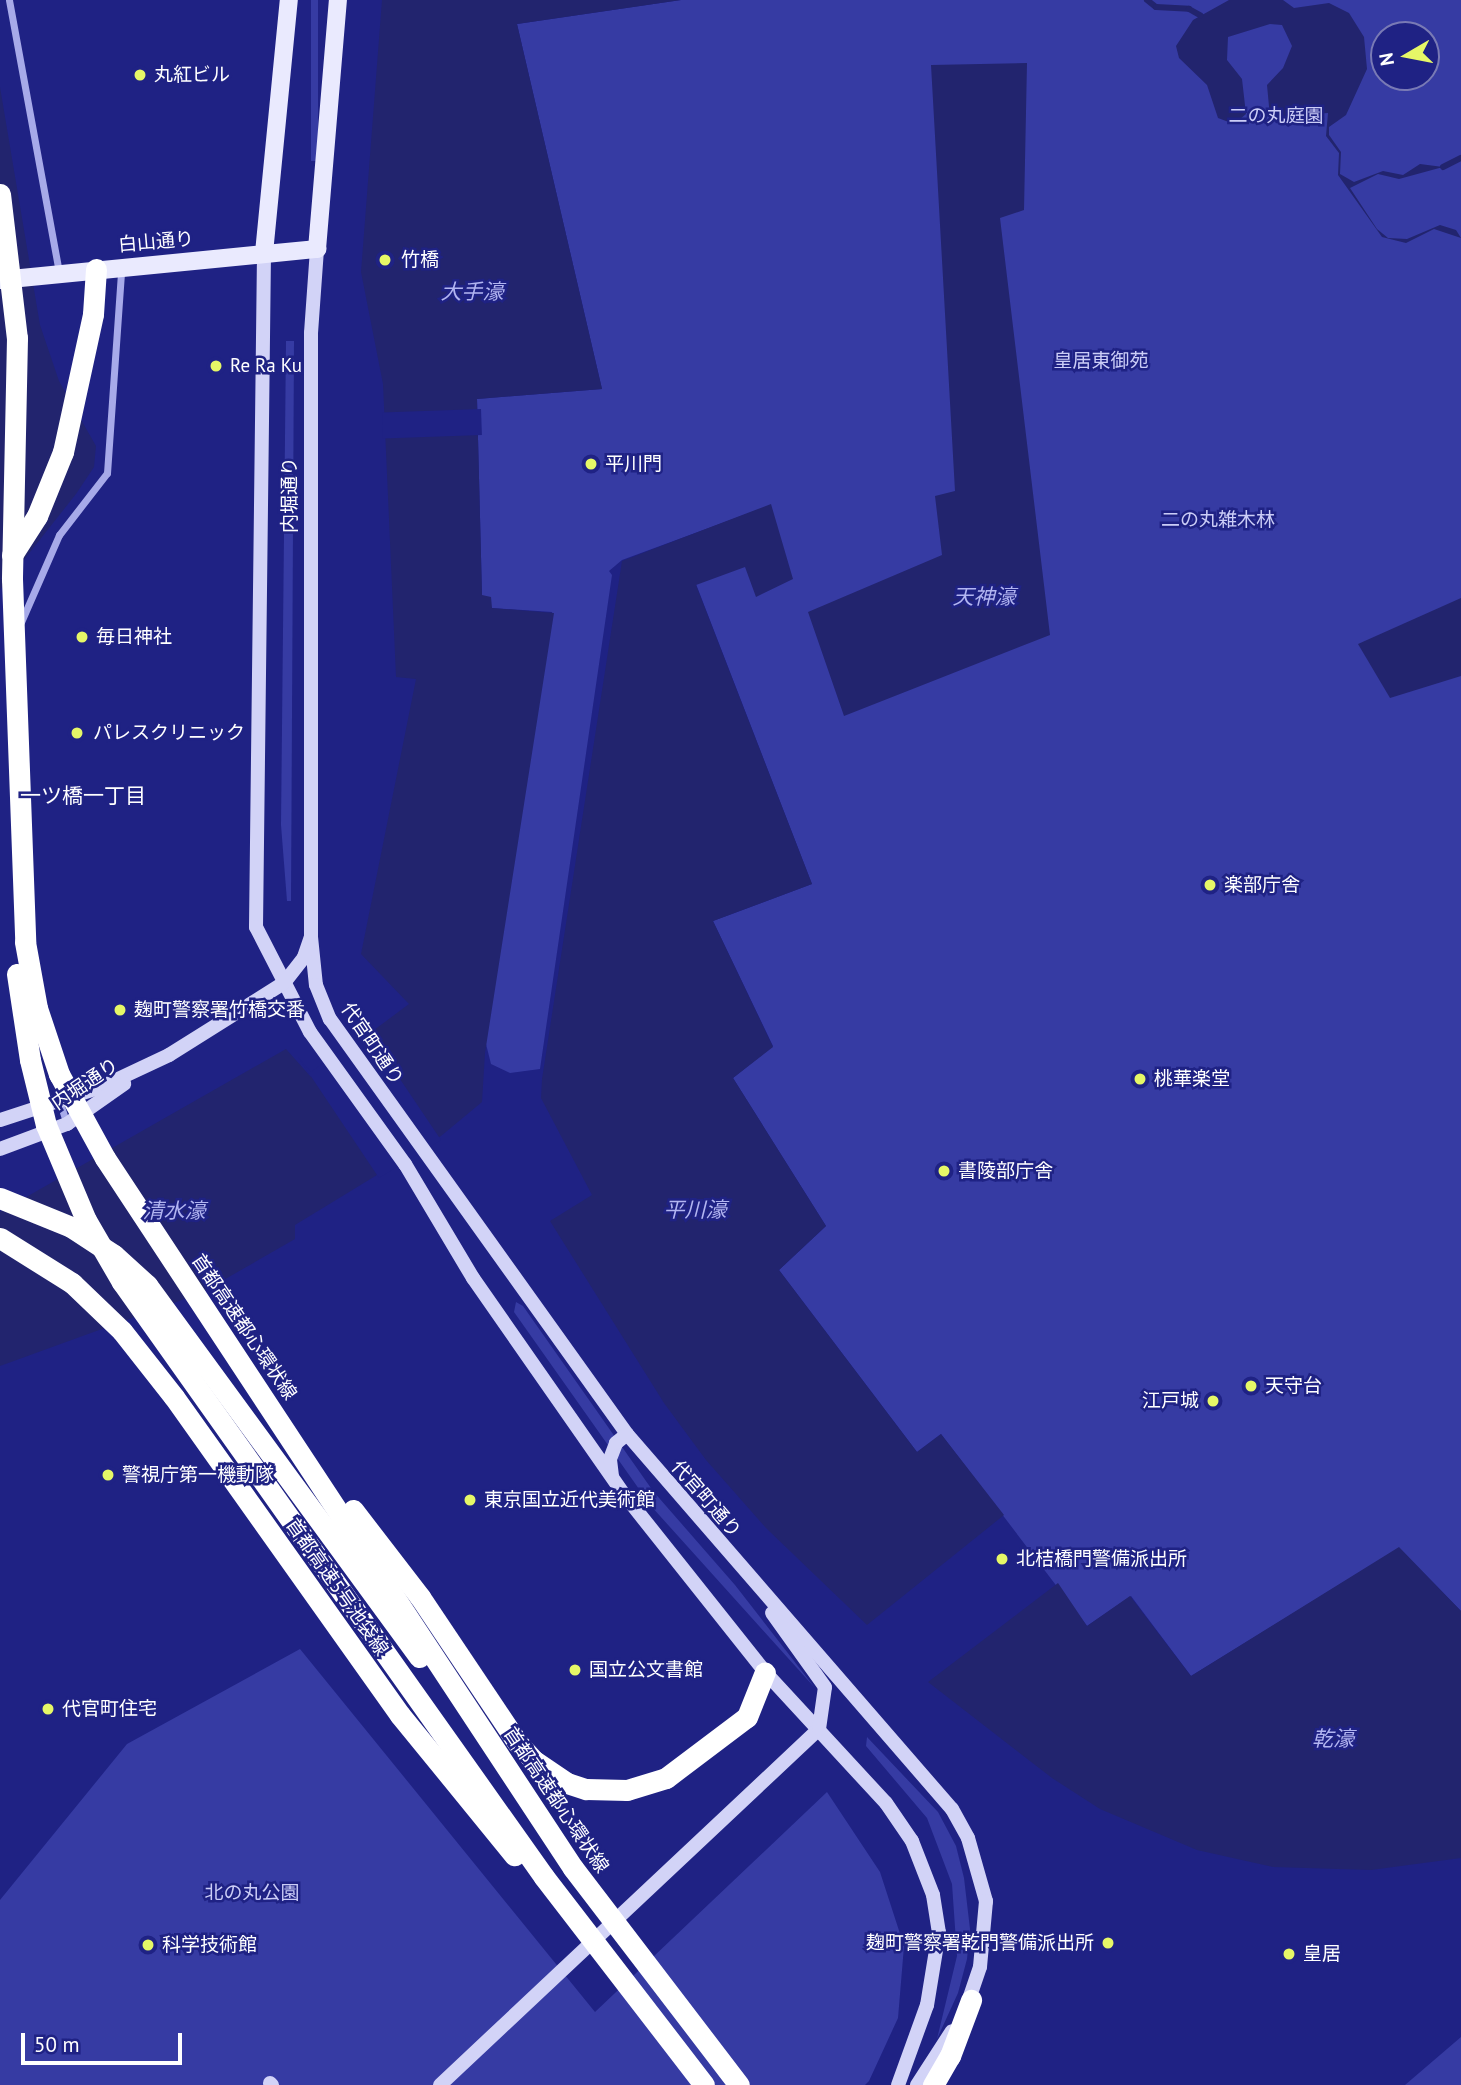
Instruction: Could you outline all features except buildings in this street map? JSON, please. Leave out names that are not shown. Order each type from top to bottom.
[{"type":"highway","name":"首都高速都心環状線","points":[[0,194],[17,338],[14,637],[23,910],[37,1008],[59,1074],[88,1131],[404,1608]]},
{"type":"highway","points":[[0,572],[51,487],[64,452],[91,319],[96,268]]},
{"type":"highway","points":[[0,549],[16,957],[30,1060],[50,1135],[86,1220],[122,1282],[622,1982],[704,2085]]},
{"type":"highway","name":"首都高速5号池袋線","points":[[0,1198],[93,1240],[147,1285],[404,1608],[573,1868]]},
{"type":"highway","name":"首都高速5号池袋線","points":[[0,1238],[72,1283],[122,1331],[174,1397],[351,1647],[454,1785],[622,1982]]},
{"type":"highway","points":[[404,1608],[533,1760],[586,1789],[627,1790],[684,1767],[747,1717],[765,1672]]},
{"type":"highway","name":"首都高速都心環状線","points":[[573,1868],[738,2085]]},
{"type":"highway","points":[[933,2085],[950,2056],[971,2000]]},
{"type":"main road","name":"内堀通り","points":[[264,253],[289,0]]},
{"type":"main road","name":"内堀通り","points":[[317,249],[338,0]]},
{"type":"main road","name":"白山通り","points":[[0,280],[96,268],[317,249]]},
{"type":"street","points":[[9,0],[59,273]]},
{"type":"street","name":"内堀通り","points":[[0,1149],[67,1124],[151,1065],[239,1016],[284,983],[304,957],[311,937],[311,333],[317,249]]},
{"type":"street","name":"内堀通り","points":[[264,253],[256,928],[284,983]]},
{"type":"street","points":[[67,1124],[36,990],[20,624],[59,535],[107,472],[121,266]]},
{"type":"street","name":"代官町通り","points":[[311,937],[316,985],[330,1019],[627,1434],[750,1580],[939,1789],[968,1838],[986,1901],[986,1936],[971,2000],[917,2085]]},
{"type":"street","points":[[284,983],[310,1032],[405,1164],[473,1278],[612,1478],[765,1672],[886,1803],[912,1841],[933,1895],[939,1932],[936,1969],[898,2085]]},
{"type":"street","name":"内堀通り","points":[[0,1120],[60,1102],[151,1065]]},
{"type":"street","points":[[612,1478],[610,1459],[616,1443],[627,1434]]},
{"type":"street","points":[[440,2085],[819,1729],[825,1687],[750,1580]]},
{"type":"green space","points":[[311,0],[318,0],[318,161],[311,161]]},
{"type":"green space","name":"皇居東御苑","points":[[681,0],[1461,0],[1461,1611],[1399,1548],[1191,1676],[1131,1596],[1087,1626],[941,1434],[917,1452],[779,1270],[826,1226],[733,1078],[773,1046],[713,921],[812,884],[696,584],[745,566],[771,505],[622,560],[609,571],[612,575],[540,1069],[510,1073],[491,1064],[485,1040],[552,612],[491,608],[482,596],[477,399],[602,389],[517,24]]},
{"type":"green space","points":[[286,341],[294,341],[291,901],[287,901],[281,825]]},
{"type":"green space","points":[[516,1302],[523,1306],[653,1491],[735,1585],[815,1688],[651,1506],[514,1312]]},
{"type":"green space","name":"北の丸公園","points":[[300,1649],[595,2012],[827,1792],[880,1872],[904,1946],[898,2018],[869,2081],[865,2085],[0,2085],[0,1900],[127,1744]]},
{"type":"green space","points":[[867,1737],[938,1812],[956,1846],[964,1878],[970,1929],[967,1959],[958,1993],[937,2039],[957,1956],[952,1884],[927,1818],[866,1746]]},
{"type":"green space","points":[[1461,2037],[1461,2085],[1405,2085]]},
{"type":"water","name":"清水濠","points":[[382,0],[681,0],[517,24],[602,389],[477,399],[482,595],[491,597],[492,608],[554,613],[485,1053],[482,1102],[441,1136],[295,1225],[295,1239],[201,1293],[0,1366],[0,1212],[286,1049],[311,1077],[409,1004],[361,954],[416,679],[396,677],[383,384],[361,272]]},
{"type":"water","points":[[1229,0],[1283,0],[1294,8],[1329,3],[1349,13],[1364,37],[1367,69],[1346,115],[1329,127],[1329,135],[1341,152],[1340,174],[1354,182],[1383,171],[1403,175],[1420,164],[1443,167],[1399,179],[1378,174],[1350,188],[1377,229],[1388,238],[1407,239],[1440,225],[1456,230],[1461,238],[1434,229],[1406,243],[1382,237],[1338,175],[1339,153],[1326,136],[1328,113],[1270,117],[1267,85],[1283,68],[1292,46],[1282,25],[1270,24],[1228,37],[1227,60],[1242,79],[1246,114],[1234,124],[1218,118],[1207,85],[1179,58],[1176,46],[1193,20]]},
{"type":"water","name":"天神濠","points":[[1027,63],[1024,210],[1000,218],[1050,635],[844,716],[808,612],[942,555],[935,496],[955,491],[931,65]]},
{"type":"water","points":[[0,87],[40,325],[59,381],[96,446],[94,467],[76,494],[0,590]]},
{"type":"water","name":"平川濠","points":[[771,504],[793,579],[756,597],[745,567],[696,585],[812,884],[713,921],[773,1047],[733,1078],[826,1226],[779,1270],[917,1452],[941,1434],[1004,1515],[867,1625],[766,1528],[706,1460],[664,1403],[550,1221],[592,1195],[541,1098],[622,561]]},
{"type":"water","points":[[1461,598],[1461,676],[1390,698],[1358,644]]},
{"type":"water","name":"乾濠","points":[[1399,1547],[1461,1611],[1461,1858],[1371,1870],[1273,1867],[1197,1850],[1100,1809],[1052,1778],[928,1682],[1058,1583],[1087,1626],[1130,1596],[1191,1676]]},
{"type":"pier","points":[[481,409],[482,435],[383,438],[382,412]]},
{"type":"pier","points":[[367,1030],[441,1140],[379,1178],[298,1057],[311,1072]]},
{"type":"waterway","points":[[1147,0],[1156,7],[1189,9],[1200,15]]},
{"type":"waterway","points":[[1443,167],[1461,158]]},
{"type":"place","name":"丸紅ビル","points":[[140,75]]},
{"type":"place","name":"竹橋","points":[[385,260]]},
{"type":"place","name":"Re Ra Ku","points":[[216,366]]},
{"type":"place","name":"平川門","points":[[591,464]]},
{"type":"place","name":"毎日神社","points":[[82,637]]},
{"type":"place","name":"パレスクリニック","points":[[77,733]]},
{"type":"place","name":"楽部庁舎","points":[[1210,885]]},
{"type":"place","name":"麹町警察署竹橋交番","points":[[120,1010]]},
{"type":"place","name":"桃華楽堂","points":[[1140,1079]]},
{"type":"place","name":"書陵部庁舎","points":[[944,1171]]},
{"type":"place","name":"天守台","points":[[1251,1386]]},
{"type":"place","name":"江戸城","points":[[1213,1401]]},
{"type":"place","name":"警視庁第一機動隊","points":[[108,1475]]},
{"type":"place","name":"東京国立近代美術館","points":[[470,1500]]},
{"type":"place","name":"北桔橋門警備派出所","points":[[1002,1559]]},
{"type":"place","name":"国立公文書館","points":[[575,1670]]},
{"type":"place","name":"代官町住宅","points":[[48,1709]]},
{"type":"place","name":"麹町警察署乾門警備派出所","points":[[1108,1943]]},
{"type":"place","name":"科学技術館","points":[[148,1945]]},
{"type":"place","name":"皇居","points":[[1289,1954]]},
{"type":"district","name":"一ツ橋一丁目","points":[[83,796]]},
{"type":"park label","name":"二の丸庭園","points":[[1276,116]]},
{"type":"park label","name":"二の丸雑木林","points":[[1218,520]]},
{"type":"water label","name":"大手濠","points":[[472,292]]}]
